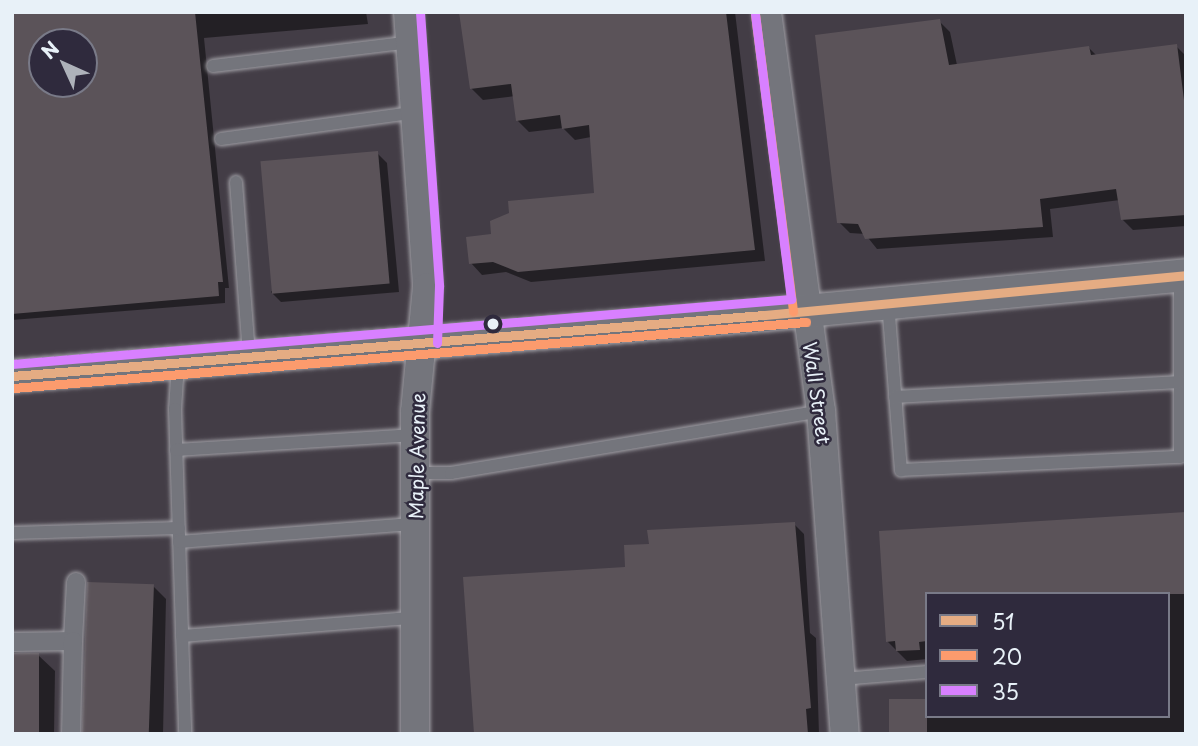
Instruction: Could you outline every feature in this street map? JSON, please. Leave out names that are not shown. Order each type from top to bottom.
[{"type":"main road","points":[[12,376],[425,343],[1183,275]]},
{"type":"street","name":"Maple Avenue","points":[[408,12],[427,287],[425,343],[415,435],[415,734]]},
{"type":"street","name":"Wall Street","points":[[767,12],[805,310],[821,411],[832,522],[845,734]]},
{"type":"street","points":[[71,734],[76,582]]},
{"type":"street","points":[[12,642],[73,640]]},
{"type":"lane","points":[[213,66],[411,42]]},
{"type":"lane","points":[[221,139],[417,112]]},
{"type":"lane","points":[[236,182],[249,357]]},
{"type":"lane","points":[[888,302],[901,470],[1180,457],[1183,275]]},
{"type":"lane","points":[[178,362],[176,450],[185,734]]},
{"type":"lane","points":[[895,397],[1180,382]]},
{"type":"lane","points":[[416,473],[451,473],[821,411]]},
{"type":"lane","points":[[176,450],[415,435]]},
{"type":"lane","points":[[179,542],[415,524]]},
{"type":"lane","points":[[13,533],[178,528]]},
{"type":"lane","points":[[182,636],[413,618]]},
{"type":"lane","points":[[840,679],[925,672]]},
{"type":"building","points":[[12,12],[195,12],[223,282],[218,282],[219,296],[12,314]]},
{"type":"building","points":[[459,12],[726,12],[755,250],[518,272],[493,262],[469,264],[466,237],[491,234],[490,221],[509,213],[508,201],[594,193],[589,125],[562,129],[560,115],[516,121],[511,84],[470,89]]},
{"type":"building","points":[[940,19],[949,65],[1089,46],[1091,55],[1177,44],[1186,116],[1186,215],[1121,220],[1116,189],[1040,199],[1043,227],[865,239],[858,224],[837,223],[815,35]]},
{"type":"building","points":[[378,151],[390,283],[272,294],[260,161]]},
{"type":"building","points":[[1186,512],[1186,594],[925,592],[925,641],[919,642],[920,650],[896,651],[895,641],[886,642],[879,531]]},
{"type":"building","points":[[795,522],[811,708],[806,709],[808,734],[474,734],[463,577],[625,567],[624,545],[649,544],[647,530]]},
{"type":"building","points":[[87,582],[154,584],[149,734],[82,734]]},
{"type":"building","points":[[12,653],[39,653],[39,734],[12,734]]},
{"type":"building","points":[[889,699],[925,699],[927,734],[889,734]]},
{"type":"transit line","name":"35","points":[[420,12],[439,286],[437,343]]},
{"type":"transit line","name":"20","points":[[755,14],[793,312]]},
{"type":"transit line","name":"35","points":[[12,364],[791,299],[755,14]]},
{"type":"transit line","name":"51","points":[[12,376],[764,315],[1186,275]]},
{"type":"transit line","name":"20","points":[[13,388],[806,322]]}]
